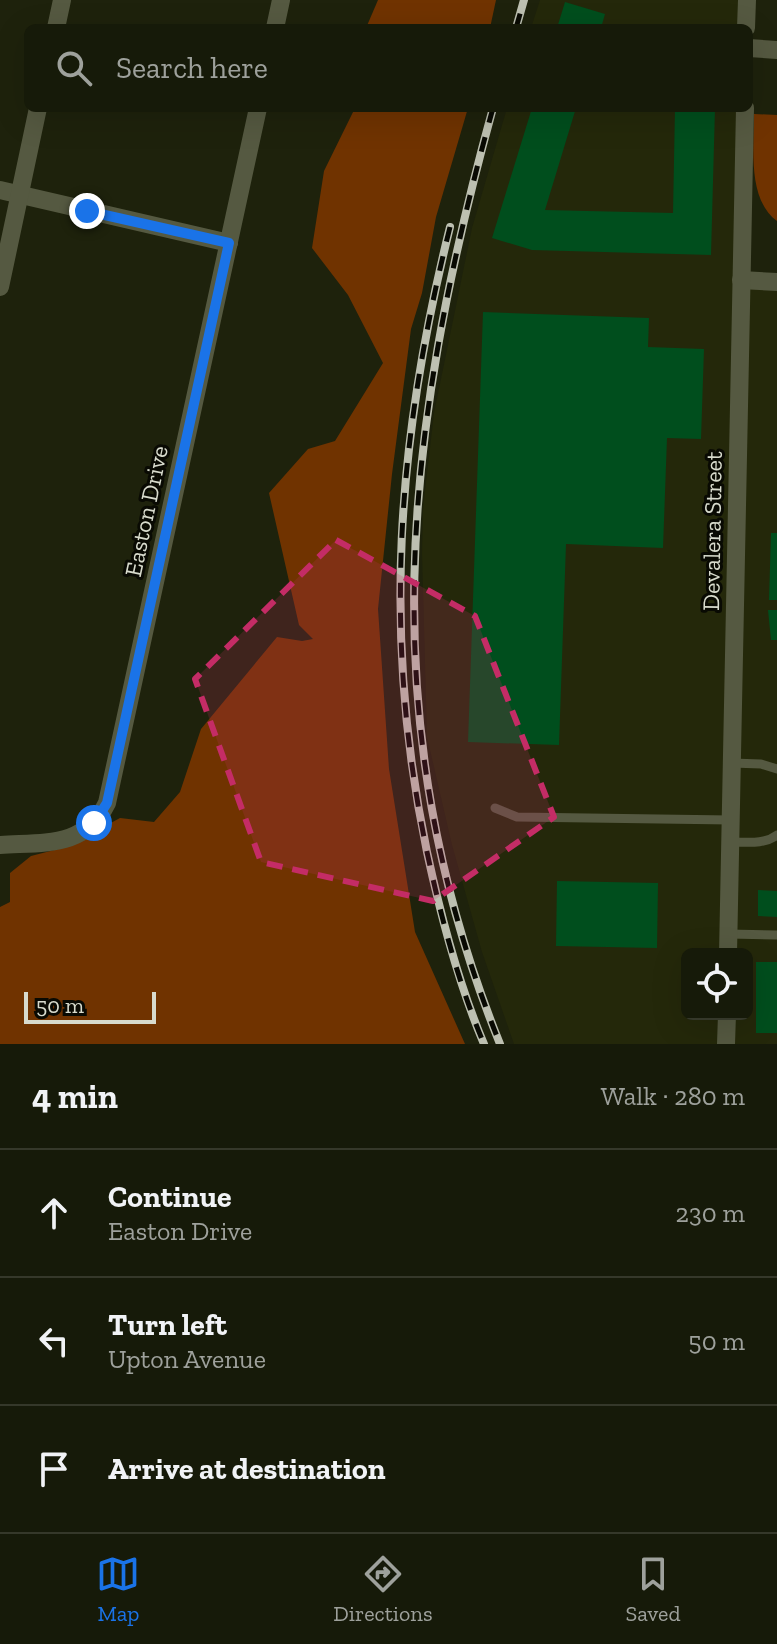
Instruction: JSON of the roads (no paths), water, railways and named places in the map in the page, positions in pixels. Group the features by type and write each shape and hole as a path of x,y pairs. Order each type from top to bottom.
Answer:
{"street":[{"path":"57,24 62,0"},
{"path":"276,24 281,0"},
{"path":"746,24 747,0"},
{"path":"753,48 777,50"},
{"path":"0,287 37,112"},
{"name":"Easton Drive","path":"0,845 66,840 80,835 100,816 107,803 257,112"},
{"name":"Devalera Street","path":"728,948 745,112"},
{"path":"0,190 229,243"},
{"path":"741,280 777,282"},
{"path":"726,1044 727,1020"}],"lane":[{"path":"732,763 761,764 777,769"},
{"path":"495,808 517,817 731,820"},
{"path":"730,842 770,840 777,835"},
{"path":"729,934 777,935"}],"railway":[{"path":"517,24 524,0"},
{"path":"492,112 462,228 438,346 422,463 414,578 417,693 432,808 459,925 500,1044"},
{"path":"450,227 432,306 408,461 402,538 404,693 413,772 438,901 466,997 484,1044"}]}
